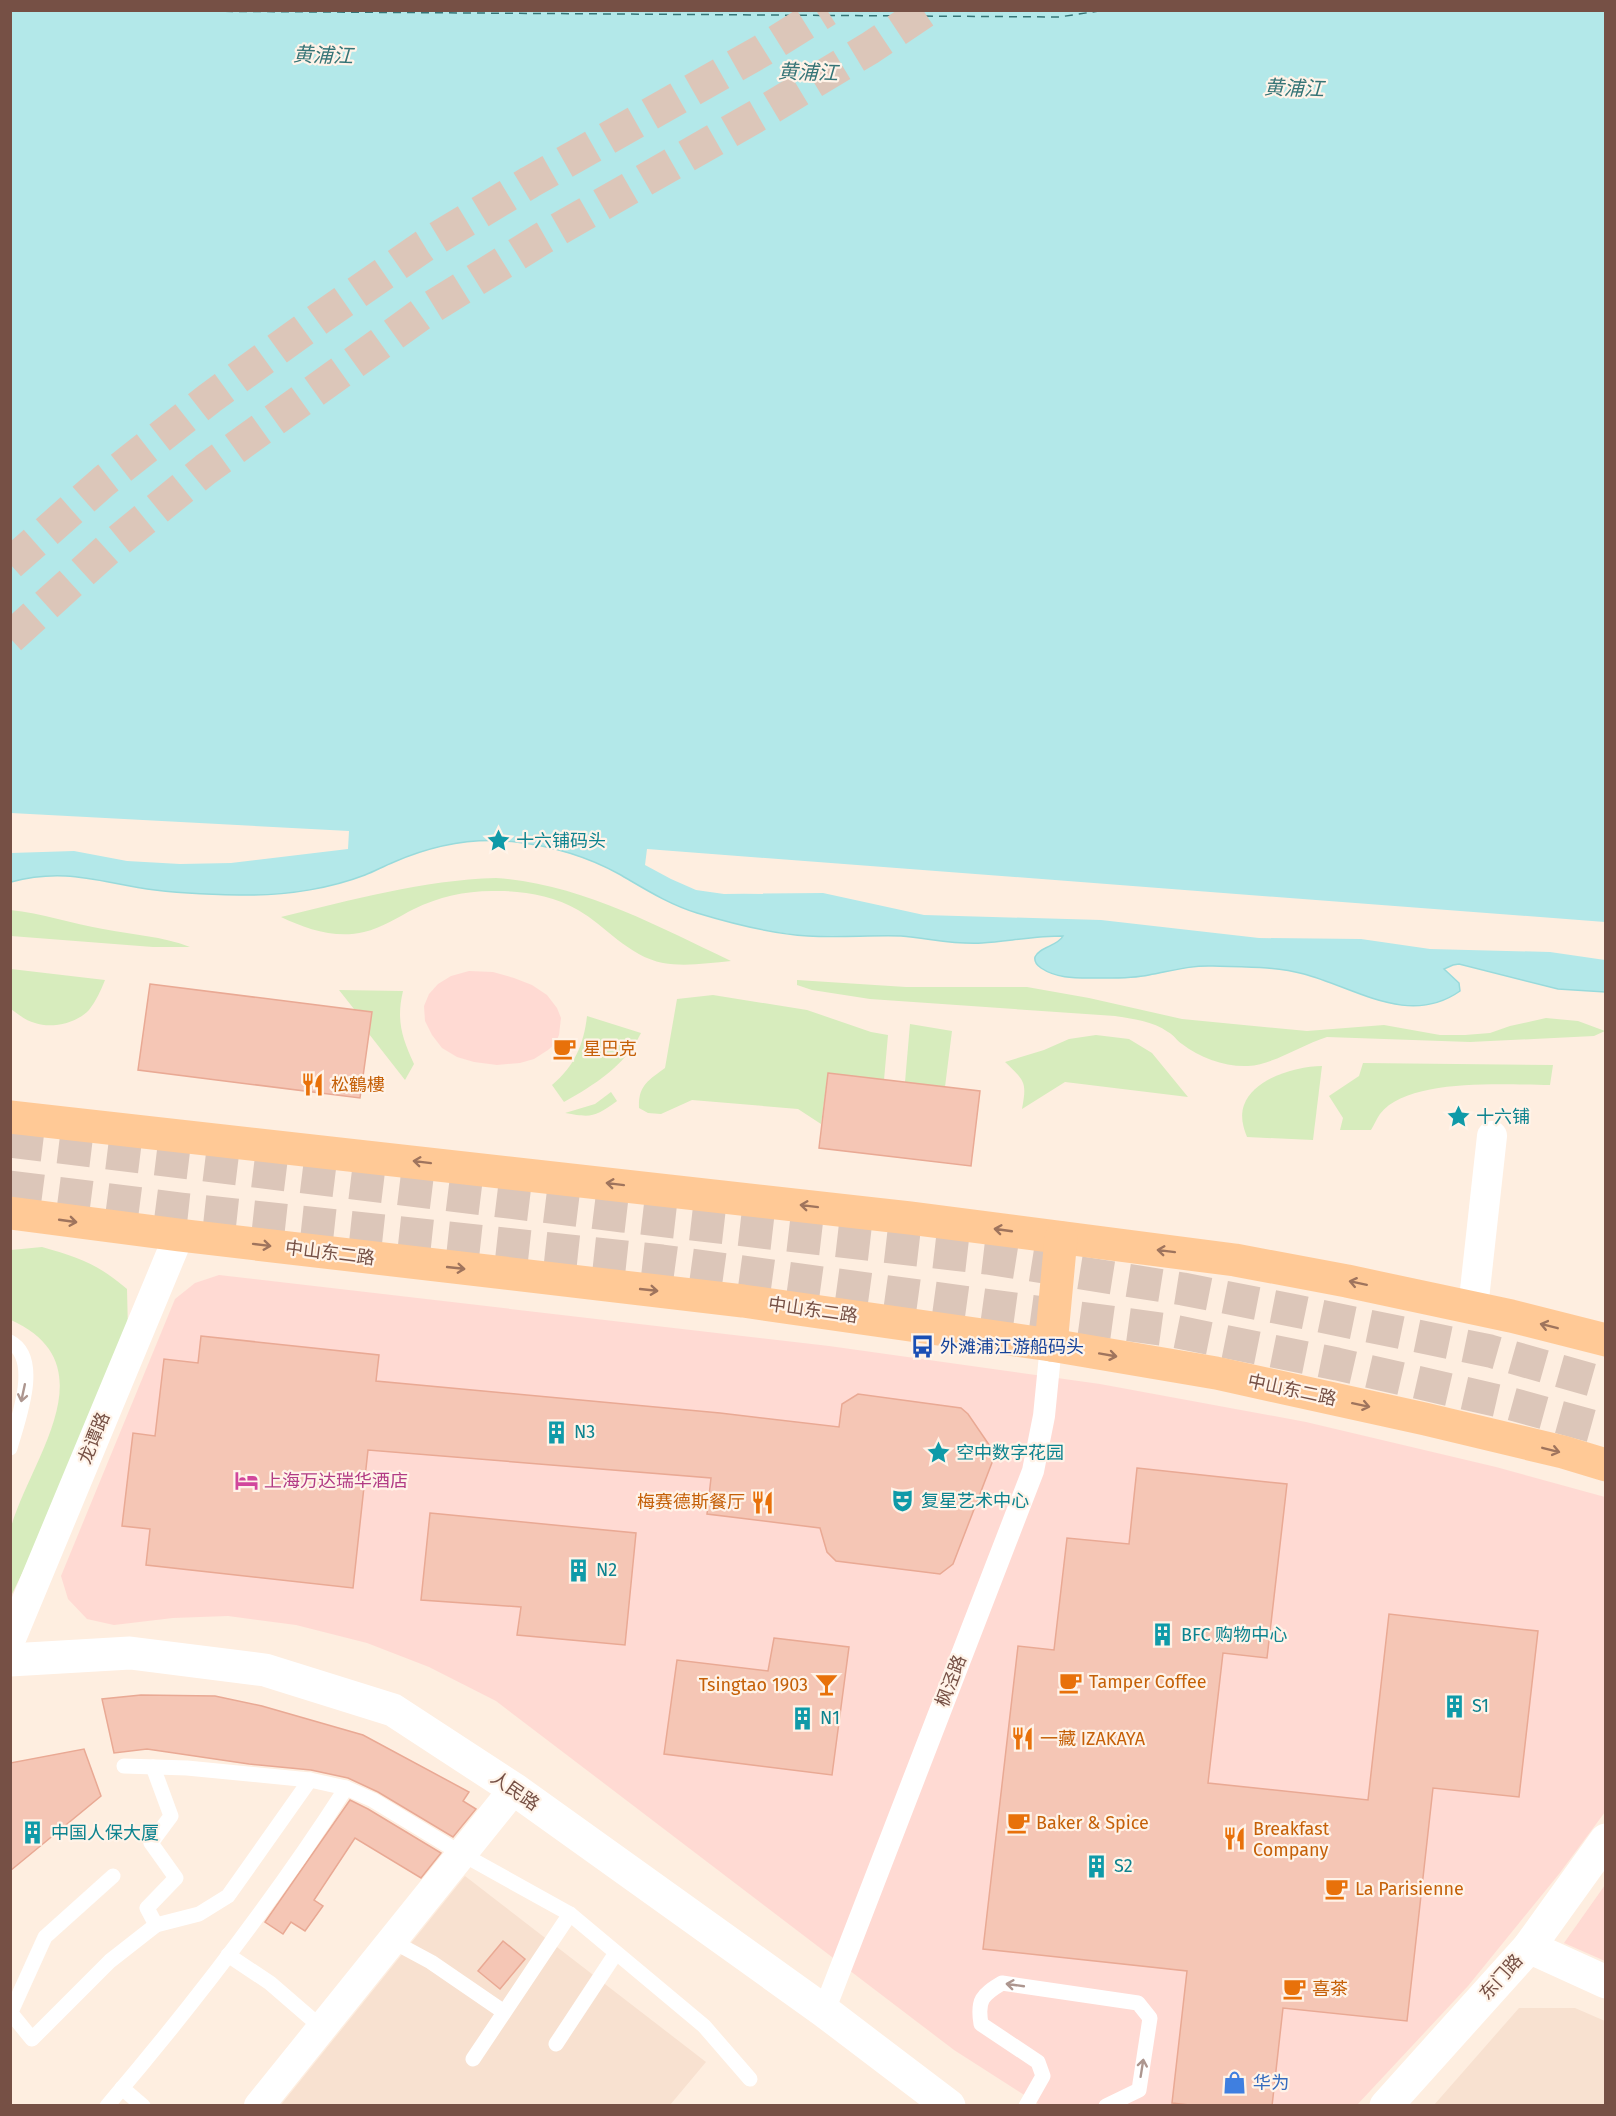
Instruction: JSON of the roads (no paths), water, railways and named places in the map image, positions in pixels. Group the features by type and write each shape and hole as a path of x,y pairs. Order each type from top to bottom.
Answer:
{"main road":[{"path":"10,1117 899,1217 1235,1260 1473,1308 1605,1340"},
{"name":"中山东二路","path":"10,1213 178,1235 743,1301 1051,1345 1216,1373 1425,1419 1563,1452 1605,1465"},
{"path":"1051,1345 1061,1238"}],"street":[{"path":"1473,1308 1492,1136"},
{"name":"龙谭路","path":"10,1641 178,1235"},
{"name":"枫泾路","path":"824,2011 1033,1471 1044,1416 1051,1345"},
{"name":"人民路","path":"10,1660 130,1653 265,1670 393,1710 514,1789 824,2011 949,2106"},
{"path":"258,2106 514,1789"},
{"name":"东门路","path":"1386,2106 1529,1947 1605,1840"},
{"path":"1529,1947 1605,1982"}],"lane":[{"path":"10,1342 24,1358 27,1374 10,1448"},
{"path":"123,1766 187,1768 310,1780 346,1788 373,1800 462,1854 570,1914 704,2026 750,2079"},
{"path":"153,1767 171,1816 151,1844 176,1878 147,1908 156,1925"},
{"path":"113,1876 45,1937 11,2012 32,2039 110,1960 156,1925 199,1914 228,1896 310,1780"},
{"path":"107,2106 228,1955 303,1855 346,1788"},
{"path":"473,2059 570,1914"},
{"path":"392,1941 431,1962 504,2012"},
{"path":"556,2044 616,1953"},
{"path":"228,1955 270,1983 322,2028"},
{"path":"1026,2106 1043,2076 1038,2062 981,2024 979,2008 985,1994 1002,1983 1138,2003 1150,2018 1139,2090 1106,2106"},
{"path":"122,2088 143,2106"}],"water":[{"name":"黄浦江","path":"11,11 1605,11 1605,992 1558,989 1459,964 1444,969 1459,983 1460,991 1441,1001 1421,1006 1382,1001 1304,974 1270,968 1205,966 1135,977 1065,977 1041,968 1036,964 1035,959 1040,951 1063,936 972,943 901,936 820,937 781,933 710,917 686,909 595,862 569,853 529,844 500,841 469,842 439,847 409,856 352,880 281,894 204,894 155,890 67,876 31,878 11,882"}],"tunnel":[{"path":"10,564 104,481 210,398 424,246 530,182 763,50 827,10"},
{"path":"10,638 108,549 206,469 427,310 543,238 767,110 870,48 927,10"},
{"path":"10,1141 987,1258 1183,1289 1296,1311 1490,1351 1606,1384"},
{"path":"10,1187 181,1209 662,1261 1168,1330 1337,1364 1512,1404 1606,1430"}],"place":[{"name":"十六铺码头","path":"498,841"},
{"name":"星巴克","path":"565,1049"},
{"name":"松鶴樓","path":"313,1085"},
{"name":"十六铺","path":"1458,1117"},
{"name":"外滩浦江游船码头","path":"922,1347"},
{"name":"N3","path":"556,1432"},
{"name":"空中数字花园","path":"938,1453"},
{"name":"上海万达瑞华酒店","path":"246,1481"},
{"name":"复星艺术中心","path":"903,1501"},
{"name":"梅赛德斯餐厅","path":"763,1502"},
{"name":"N2","path":"578,1570"},
{"name":"BFC 购物中心","path":"1163,1635"},
{"name":"Tamper Coffee","path":"1071,1682"},
{"name":"Tsingtao 1903","path":"826,1685"},
{"name":"S1","path":"1454,1706"},
{"name":"N1","path":"802,1718"},
{"name":"一藏 IZAKAYA","path":"1022,1739"},
{"name":"Baker & Spice","path":"1018,1823"},
{"name":"中国人保大厦","path":"33,1833"},
{"name":"Breakfast Company","path":"1235,1839"},
{"name":"S2","path":"1096,1866"},
{"name":"La Parisienne","path":"1337,1889"},
{"name":"喜茶","path":"1294,1989"},
{"name":"华为","path":"1235,2083"}]}
